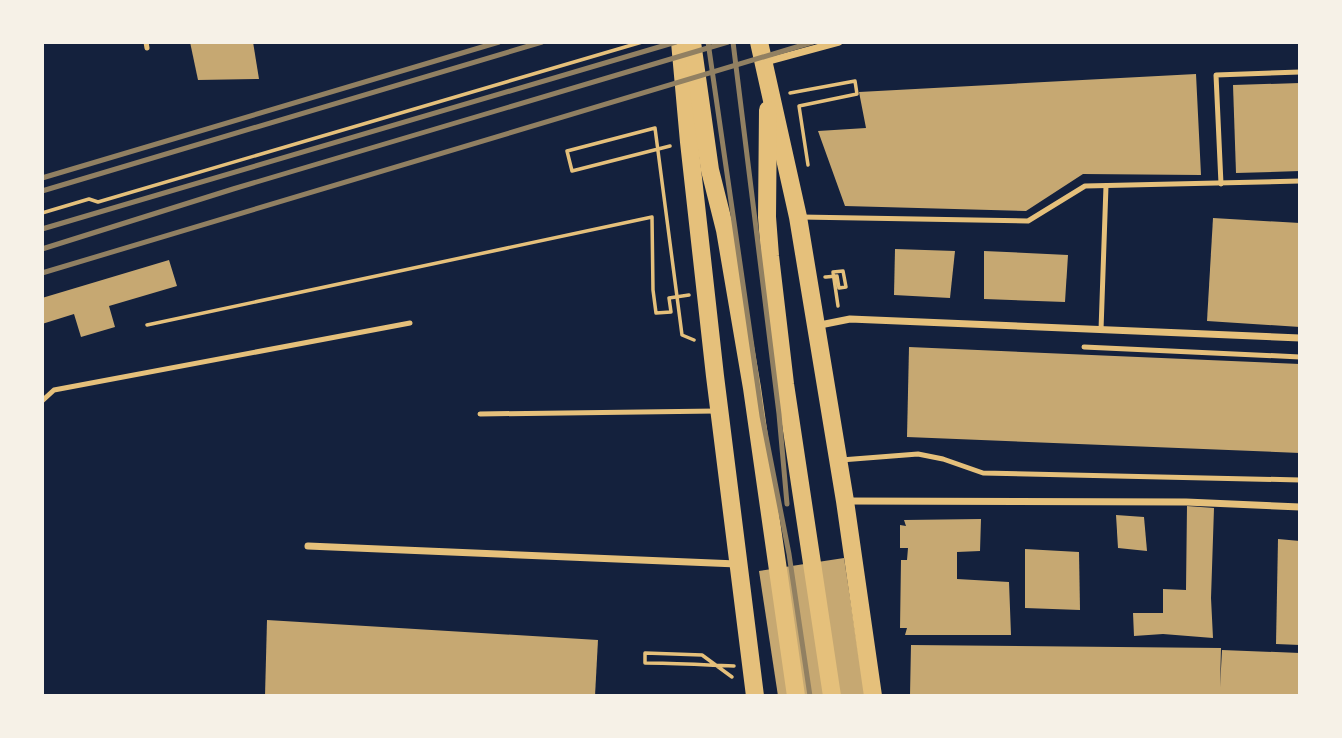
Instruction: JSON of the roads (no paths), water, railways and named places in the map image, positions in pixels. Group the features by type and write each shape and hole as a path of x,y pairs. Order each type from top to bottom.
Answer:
{"main road":[{"path":"680,42 737,564 755,696"},
{"path":"692,42 710,170 725,230 752,388 796,696"},
{"path":"759,42 798,217 845,501 873,696"},
{"path":"771,89 766,176 770,256 785,384 832,696"}],"street":[{"path":"764,63 839,42"},
{"path":"814,326 841,320 1300,338"},
{"path":"845,501 1186,502 1300,507"},
{"path":"308,546 737,564"}],"lane":[{"path":"1221,184 1216,75 1300,72"},
{"path":"798,217 1028,221 1085,186 1300,181"},
{"path":"1101,330 1106,186"},
{"path":"42,401 54,390 410,323"},
{"path":"1084,347 1300,357"},
{"path":"480,414 720,411"},
{"path":"838,461 918,454 943,459 983,473 1300,480"}],"railway":[{"path":"42,178 499,42"},
{"path":"42,191 542,42"},
{"path":"42,229 676,42"},
{"path":"708,42 762,416 789,554 810,696"},
{"path":"42,249 233,189 728,42"},
{"path":"733,42 779,414 787,504"},
{"path":"42,273 813,42"}]}
